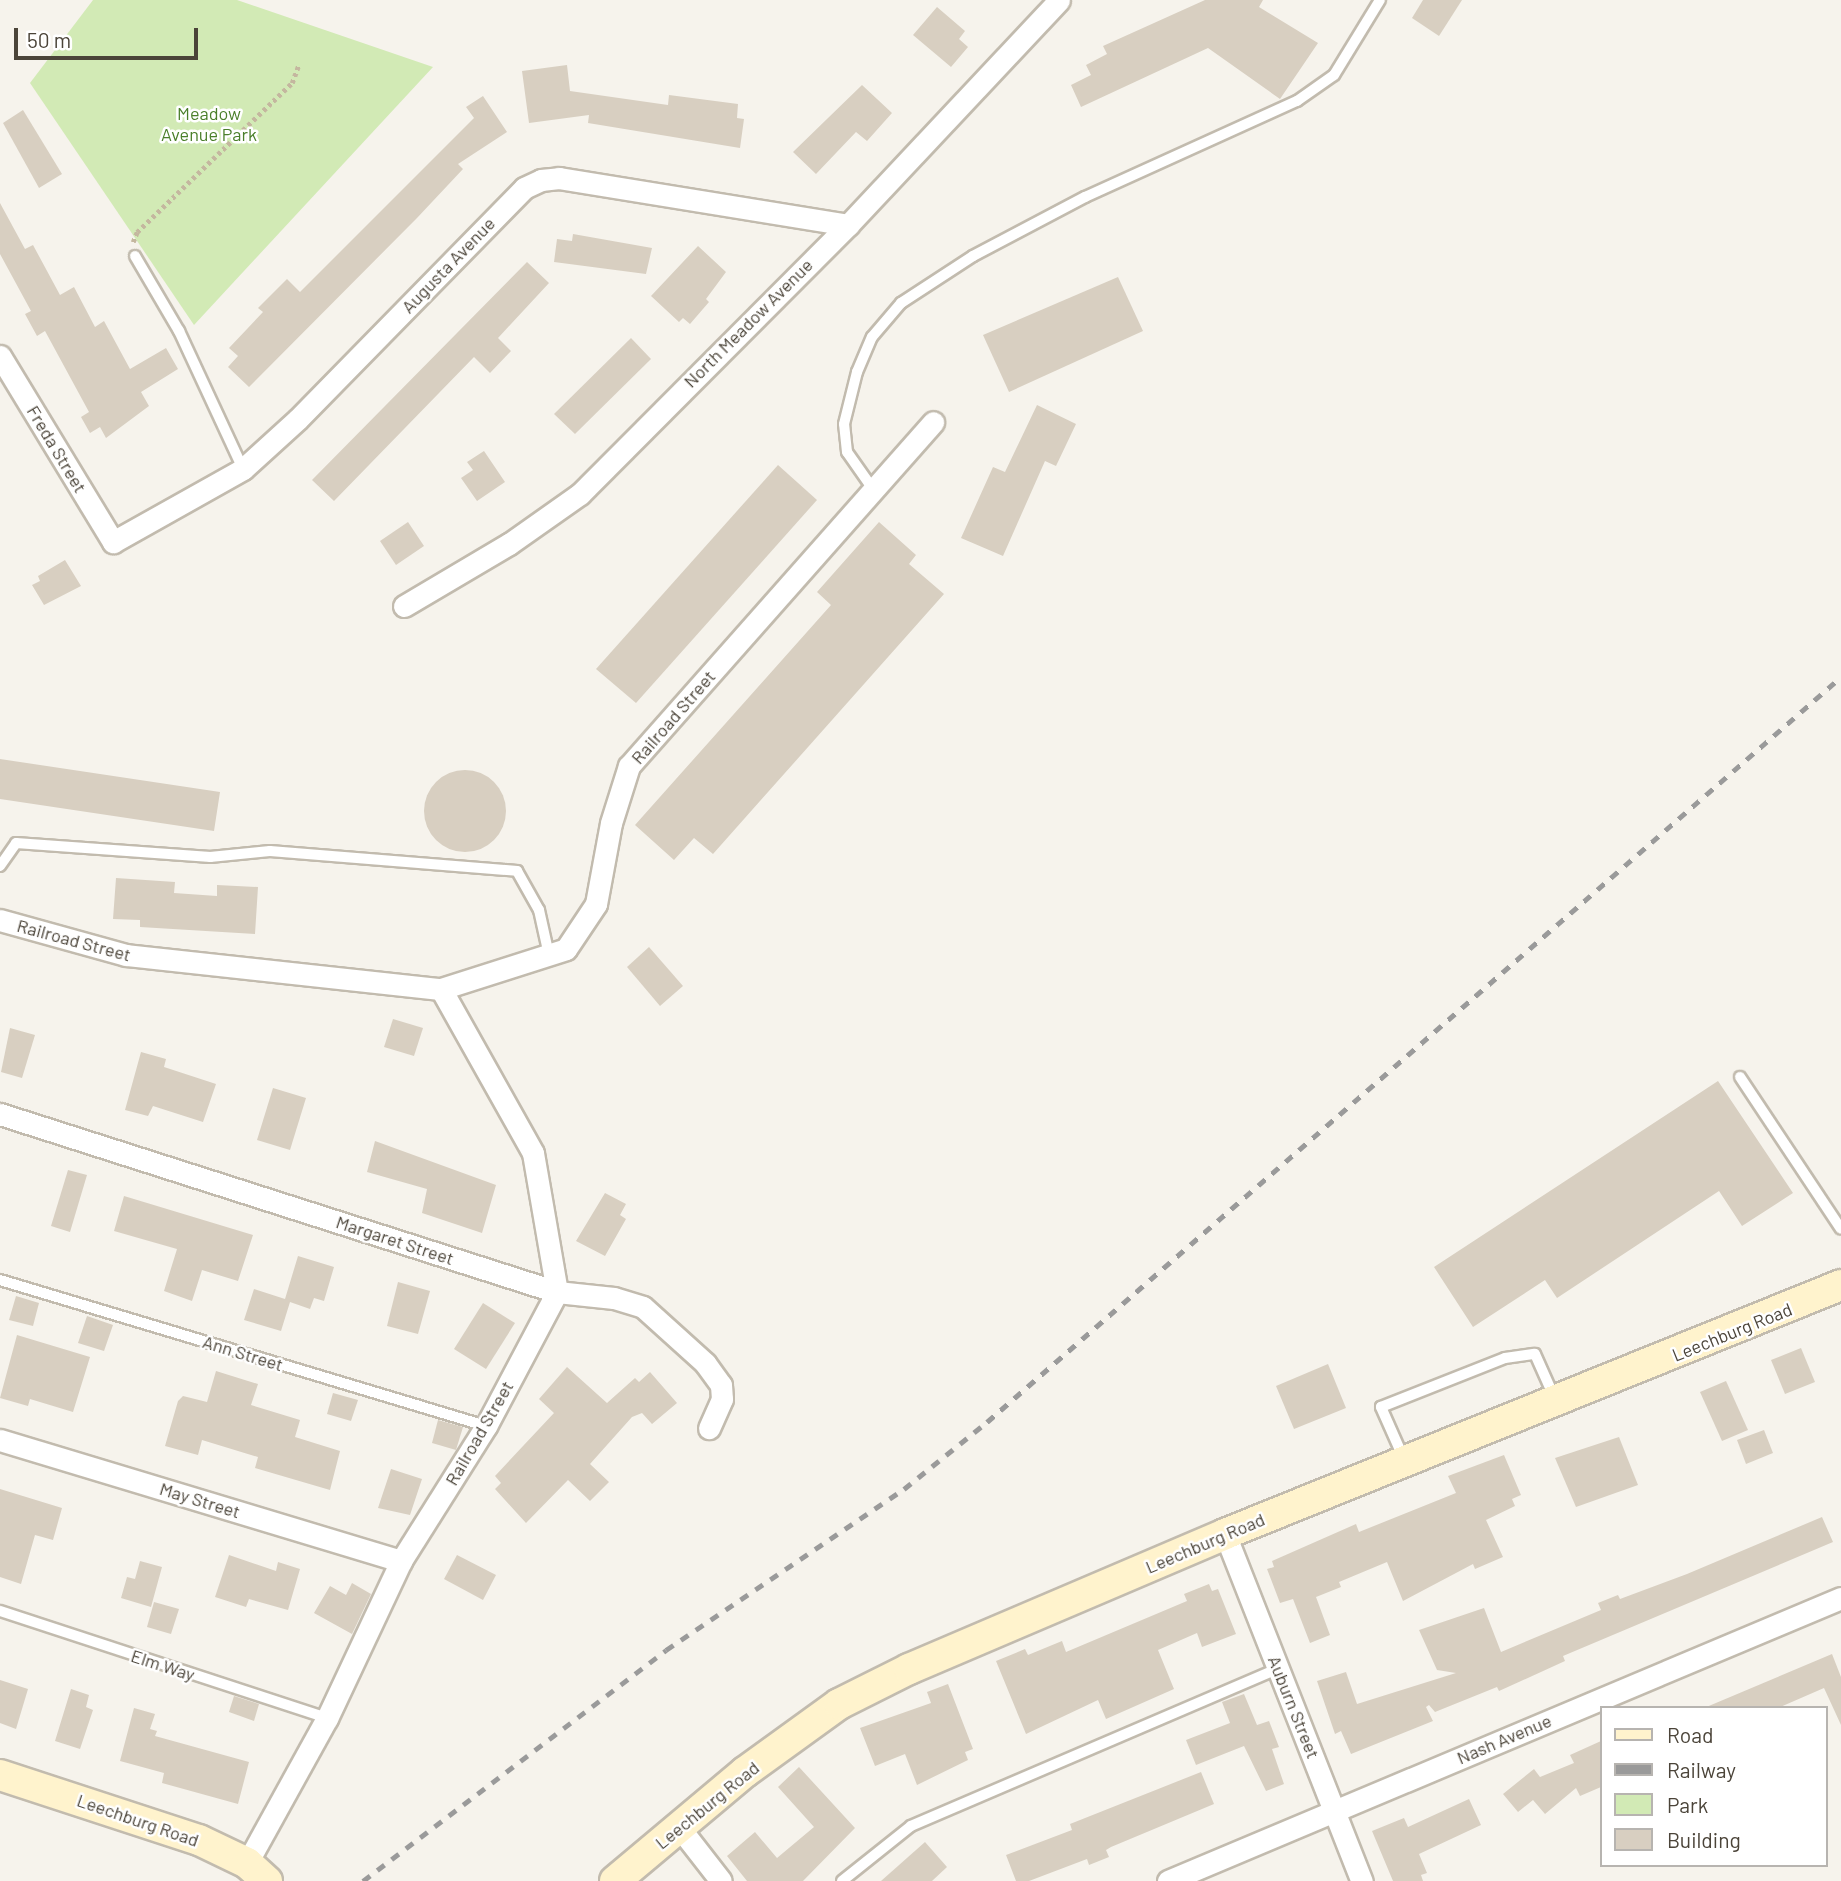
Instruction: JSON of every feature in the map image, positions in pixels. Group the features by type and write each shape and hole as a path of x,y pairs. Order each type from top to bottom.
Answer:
{"street":[{"name":"North Meadow Avenue","path":"404,606 509,544 580,494 848,225 1059,0"},
{"name":"Augusta Avenue","path":"113,542 243,469 299,419 524,188 541,180 559,178 848,225"},
{"name":"Freda Street","path":"0,356 113,542"},
{"name":"Railroad Street","path":"0,920 126,955 441,989 566,949 596,904 611,823 629,766 933,422"},
{"path":"441,989 533,1153 557,1292"},
{"name":"Margaret Street","path":"0,1114 557,1292 614,1298 643,1307 673,1333 720,1385 722,1399 709,1429"},
{"name":"Leechburg Road","path":"615,1881 679,1827 839,1704 909,1669 1225,1534 1841,1285"},
{"name":"Railroad Street","path":"257,1872 401,1561 486,1426 557,1292"},
{"name":"May Street","path":"0,1440 401,1561"},
{"name":"Auburn Street","path":"1225,1534 1362,1881"},
{"name":"Nash Avenue","path":"1168,1881 1841,1598"},
{"name":"Leechburg Road","path":"0,1775 136,1817 257,1872"},
{"path":"679,1827 721,1881"}],"lane":[{"path":"873,489 848,452 844,425 857,372 872,337 901,303 973,256 1085,197 1297,101 1334,75 1380,0"},
{"path":"135,256 179,331 243,469"},
{"path":"0,866 16,843 210,857 270,852 517,871 540,910 549,955"},
{"path":"1740,1077 1841,1229"},
{"name":"Ann Street","path":"0,1280 486,1426"},
{"path":"1405,1462 1381,1407 1505,1358 1535,1354 1556,1402"},
{"name":"Elm Way","path":"0,1611 327,1718"},
{"path":"842,1881 911,1826 1279,1668"}],"path":[{"path":"135,256 132,245 137,232 292,83 299,64"}],"green space":[{"name":"Meadow Avenue Park","path":"93,0 237,0 433,67 194,325 30,83"}],"building":[{"path":"1205,0 1263,0 1259,7 1318,43 1280,99 1208,48 1081,107 1071,85 1091,75 1086,65 1107,54 1103,46"},
{"path":"1423,0 1462,0 1439,36 1412,18"},
{"path":"937,7 965,31 959,39 968,47 951,67 913,35"},
{"path":"567,65 570,91 668,105 669,95 738,104 737,118 744,119 740,148 588,123 589,115 529,123 522,71"},
{"path":"862,85 892,113 867,141 856,132 816,174 793,152"},
{"path":"483,96 507,132 458,164 463,169 249,387 228,367 238,356 229,348 263,312 258,308 287,279 300,292 474,118 466,107"},
{"path":"23,110 62,174 39,188 3,123"},
{"path":"0,203 25,249 33,245 60,295 74,287 95,327 104,321 130,369 166,348 178,369 141,392 149,406 106,438 100,427 90,433 81,417 89,412 45,331 37,336 25,314 31,311 0,254"},
{"path":"573,234 652,248 646,274 554,262 557,239 572,241"},
{"path":"698,246 726,272 706,299 709,302 690,324 683,318 679,322 651,296"},
{"path":"527,262 549,283 498,338 511,351 490,373 474,357 334,501 312,480"},
{"path":"1118,277 1143,331 1009,392 983,335"},
{"path":"631,338 651,359 575,434 554,414"},
{"path":"1037,405 1076,424 1056,466 1045,461 1003,556 961,538 993,467 1005,472"},
{"path":"484,451 505,482 477,501 461,478 473,470 467,462"},
{"path":"778,465 817,500 636,703 596,669"},
{"path":"408,522 424,546 396,565 380,541"},
{"path":"879,522 916,555 909,564 944,594 713,854 694,838 674,860 635,825 831,605 817,592"},
{"path":"65,560 81,586 44,605 32,585 40,581 38,576"},
{"path":"0,759 220,792 214,831 0,799"},
{"path":"465,770 481,773 494,782 503,795 506,811 503,827 494,840 481,849 465,852 449,849 436,840 427,827 424,811 427,795 436,782 449,773"},
{"path":"116,878 175,882 174,893 217,896 217,885 258,887 255,934 140,927 140,920 113,919"},
{"path":"649,947 683,986 660,1006 627,967"},
{"path":"393,1019 423,1028 414,1056 384,1047"},
{"path":"10,1028 35,1035 22,1078 1,1072"},
{"path":"141,1052 166,1059 164,1067 216,1084 203,1122 153,1106 148,1116 125,1110"},
{"path":"1718,1081 1793,1193 1742,1226 1719,1191 1557,1298 1545,1280 1473,1327 1434,1267"},
{"path":"273,1088 306,1098 290,1150 257,1140"},
{"path":"375,1141 496,1185 482,1233 422,1213 427,1189 367,1172"},
{"path":"68,1170 87,1175 70,1232 51,1226"},
{"path":"605,1193 626,1204 620,1215 626,1219 605,1256 576,1241"},
{"path":"124,1196 253,1235 238,1281 202,1270 192,1301 164,1291 177,1249 114,1231"},
{"path":"298,1256 334,1267 324,1301 314,1298 310,1309 290,1302 281,1331 244,1320 254,1289 285,1299"},
{"path":"398,1282 430,1291 418,1334 387,1326"},
{"path":"16,1296 39,1303 33,1326 9,1320"},
{"path":"483,1303 515,1323 486,1369 454,1349"},
{"path":"87,1316 113,1325 104,1351 78,1343"},
{"path":"17,1335 90,1357 73,1412 30,1399 28,1406 0,1398"},
{"path":"1801,1348 1815,1382 1785,1394 1771,1360"},
{"path":"1328,1364 1346,1408 1294,1429 1276,1386"},
{"path":"567,1367 607,1403 635,1378 639,1382 650,1372 677,1403 652,1424 642,1413 632,1417 590,1464 609,1482 590,1501 568,1480 526,1523 495,1489 501,1483 495,1476 554,1413 539,1399"},
{"path":"216,1371 258,1384 251,1405 300,1420 295,1437 340,1451 330,1490 255,1468 258,1457 202,1440 198,1455 165,1446 178,1401 183,1396 207,1402"},
{"path":"1726,1381 1748,1430 1722,1441 1700,1392"},
{"path":"333,1393 358,1400 351,1421 327,1414"},
{"path":"438,1420 463,1427 456,1450 432,1443"},
{"path":"1764,1430 1773,1453 1746,1464 1737,1440"},
{"path":"1619,1437 1638,1485 1576,1507 1555,1458"},
{"path":"1504,1455 1521,1495 1512,1499 1515,1506 1486,1520 1503,1557 1475,1569 1473,1564 1403,1601 1387,1562 1339,1582 1341,1587 1316,1597 1330,1635 1310,1643 1293,1599 1280,1603 1267,1569 1274,1567 1272,1561 1356,1524 1359,1532 1456,1493 1448,1476"},
{"path":"391,1469 422,1479 410,1515 378,1508"},
{"path":"0,1489 62,1508 53,1540 35,1535 21,1584 0,1577"},
{"path":"1822,1517 1833,1542 1563,1656 1565,1661 1499,1691 1497,1687 1435,1712 1429,1705 1426,1707 1433,1721 1351,1754 1341,1731 1335,1734 1317,1681 1346,1672 1357,1704 1456,1673 1437,1670 1419,1630 1484,1608 1501,1652 1601,1610 1598,1603 1618,1595 1620,1599 1687,1574"},
{"path":"229,1555 276,1571 278,1562 300,1569 288,1610 249,1599 246,1607 215,1597"},
{"path":"457,1555 496,1575 483,1600 444,1579"},
{"path":"140,1561 162,1567 151,1607 121,1598 127,1577 135,1579"},
{"path":"352,1583 371,1594 352,1634 314,1613 330,1586 346,1595"},
{"path":"1209,1584 1212,1591 1218,1589 1236,1634 1202,1647 1197,1633 1158,1650 1174,1689 1106,1719 1098,1700 1026,1734 996,1661 1025,1649 1028,1655 1062,1641 1066,1652 1187,1601 1184,1594"},
{"path":"154,1602 179,1609 171,1634 147,1627"},
{"path":"1832,1654 1841,1677 1841,1725 1824,1688 1783,1706 1709,1706"},
{"path":"0,1680 28,1689 16,1729 0,1723"},
{"path":"948,1684 973,1749 965,1752 968,1760 917,1785 905,1754 875,1766 860,1728 931,1703 927,1692"},
{"path":"71,1689 89,1695 86,1707 93,1710 80,1749 55,1741"},
{"path":"1244,1694 1257,1725 1269,1721 1279,1747 1272,1749 1284,1784 1266,1791 1244,1746 1196,1765 1186,1740 1230,1723 1222,1702"},
{"path":"234,1696 259,1704 254,1721 229,1712"},
{"path":"134,1708 155,1714 150,1729 157,1731 155,1736 249,1762 238,1804 162,1783 164,1773 120,1761"},
{"path":"1600,1741 1600,1787 1580,1796 1576,1788 1545,1814 1533,1800 1518,1812 1503,1794 1534,1769 1540,1777 1574,1763 1570,1755"},
{"path":"799,1767 855,1828 803,1881 747,1881 727,1856 755,1832 777,1858 814,1827 778,1787"},
{"path":"1201,1772 1214,1804 1111,1847 1106,1850 1109,1857 1089,1865 1087,1859 1029,1881 1016,1881 1006,1855 1072,1830 1070,1824"},
{"path":"1469,1799 1481,1825 1419,1854 1427,1873 1421,1875 1423,1881 1393,1881 1372,1831 1404,1818 1408,1827"},
{"path":"925,1842 947,1867 932,1881 881,1881"}],"railway":[{"path":"363,1881 666,1650 904,1489 987,1422 1841,677"}]}
